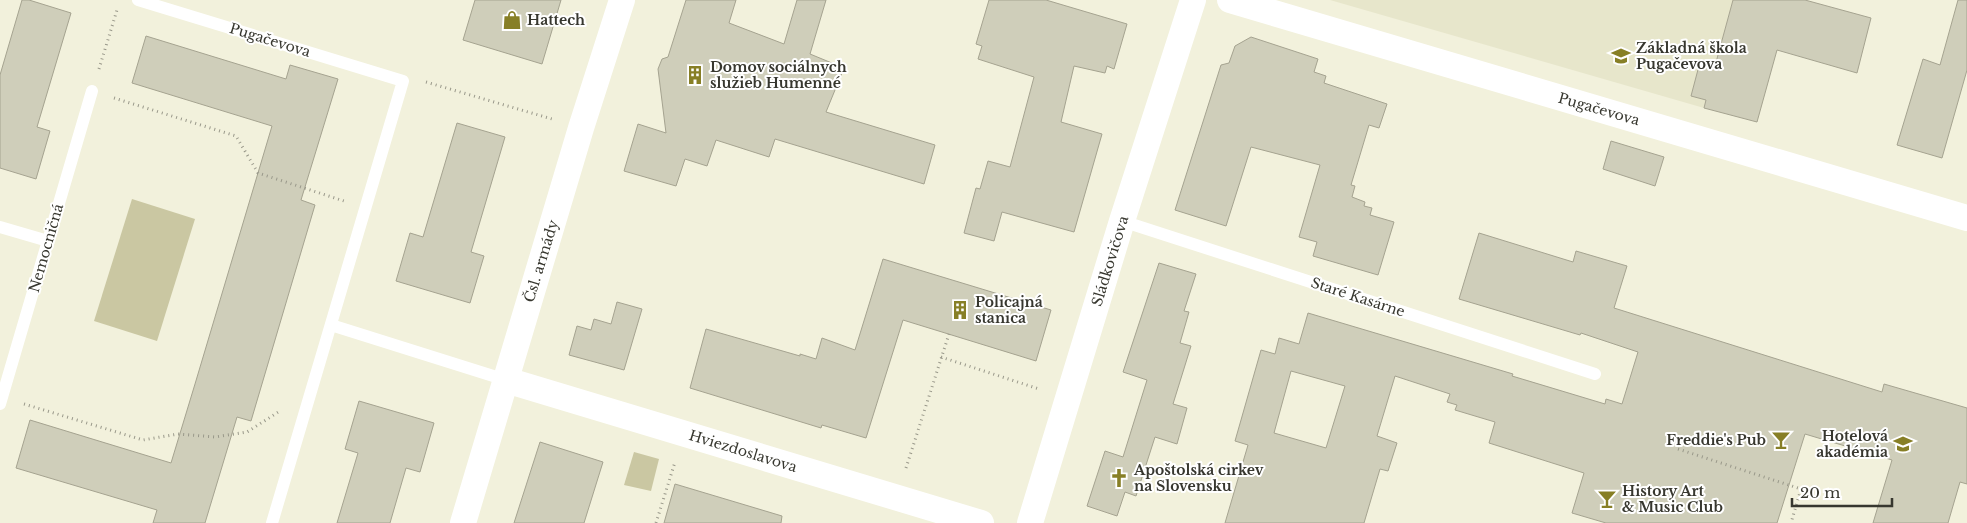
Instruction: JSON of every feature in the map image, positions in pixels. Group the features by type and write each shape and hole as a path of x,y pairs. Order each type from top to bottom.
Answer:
{"street":[{"name":"Čsl. armády","path":"463,523 581,128 622,0"},
{"name":"Sládkovičova","path":"1030,523 1122,221 1193,0"},
{"name":"Pugačevova","path":"1230,0 1967,218"},
{"name":"Hviezdoslavova","path":"506,380 981,523"}],"lane":[{"name":"Pugačevova","path":"138,0 403,81"},
{"path":"272,523 403,81"},
{"name":"Nemocničná","path":"1,401 92,91"},
{"name":"Staré Kasárne","path":"1122,221 1594,374"},
{"path":"0,226 48,241"},
{"path":"331,325 506,380"}],"path":[{"path":"117,9 92,91 236,136 258,173 366,207"},
{"path":"403,81 418,80 581,128"},
{"path":"897,497 949,334"},
{"path":"942,357 995,377 1068,398"},
{"path":"1,401 143,440 178,434 215,437 247,432 287,406 305,411"},
{"path":"656,523 686,434"},
{"path":"1678,449 1802,489 1791,523"}],"shaded area":[{"name":"Základná škola Pugačevova","path":"1330,0 1733,0 1715,66 1700,63 1691,96 1706,100 1704,108"},
{"path":"132,199 195,219 157,341 94,321"},
{"path":"634,452 659,459 651,491 624,485"}],"building":[{"path":"22,0 29,0 71,13 37,127 50,131 36,179 0,168 0,75"},
{"name":"Hattech","path":"475,0 561,0 542,64 463,40"},
{"path":"686,0 736,0 729,23 784,44 797,0 826,0 810,54 844,68 826,112 935,145 924,184 775,139 769,157 716,140 707,166 685,159 676,186 624,171 638,124 666,133 658,69 662,59 668,57"},
{"path":"989,0 1046,0 1127,24 1114,69 1107,66 1105,73 1074,66 1061,122 1102,134 1074,232 1002,212 994,241 964,233 976,188 980,189 988,161 1010,167 1034,77 978,59 982,46 976,44"},
{"path":"1733,0 1805,0 1871,18 1857,73 1777,50 1757,122 1704,108 1706,100 1691,96 1700,62 1715,66"},
{"path":"1958,0 1967,0 1967,70 1942,158 1897,145 1923,59 1940,65"},
{"path":"146,36 286,79 290,65 338,79 301,200 315,205 251,421 237,417 205,523 153,523 157,510 16,468 30,420 171,463 195,384 272,126 132,83"},
{"path":"1251,37 1318,59 1314,72 1326,76 1324,83 1387,104 1379,128 1369,125 1351,185 1355,186 1352,197 1365,202 1364,206 1372,208 1370,215 1394,222 1378,275 1313,256 1317,242 1299,237 1320,165 1251,147 1226,226 1175,210 1221,65 1229,63 1235,46"},
{"path":"457,123 505,137 471,252 484,256 470,303 396,281 410,233 423,237"},
{"path":"1611,141 1664,157 1655,186 1603,169"},
{"path":"1479,233 1573,262 1576,251 1627,266 1614,308 1882,392 1884,384 1967,408 1967,484 1960,482 1948,523 1873,523 1892,460 1805,434 1777,523 1606,523 1572,513 1584,473 1489,443 1495,422 1455,410 1457,405 1447,402 1450,394 1395,376 1377,436 1397,443 1388,471 1380,469 1364,523 1225,523 1248,445 1235,441 1261,350 1275,354 1279,338 1299,344 1308,313 1513,374 1512,376 1605,404 1606,399 1622,404 1638,352 1581,333 1580,335 1459,299","holes":["1291,371 1345,386 1326,448 1274,433"]},
{"path":"883,259 1051,310 1036,361 903,320 866,438 822,425 821,428 690,388 706,329 816,359 822,338 855,350"},
{"path":"1159,263 1196,274 1184,311 1189,312 1180,343 1191,346 1173,404 1187,408 1177,444 1155,437 1136,496 1125,492 1117,516 1087,506 1105,451 1123,457 1147,380 1123,372"},
{"path":"617,302 642,309 624,370 569,355 577,326 591,330 594,319 611,324"},
{"path":"359,401 434,423 420,472 406,468 390,523 337,523 358,453 345,449"},
{"path":"540,442 603,462 584,523 514,523"},
{"path":"675,484 782,516 781,523 664,523"}],"place":[{"name":"Hattech","path":"512,20"},
{"name":"Základná škola Pugačevova","path":"1621,56"},
{"name":"Domov sociálnych služieb Humenné","path":"695,75"},
{"name":"Policajná stanica","path":"960,310"},
{"name":"Freddie's Pub","path":"1781,440"},
{"name":"Hotelová akadémia","path":"1903,444"},
{"name":"Apoštolská cirkev na Slovensku","path":"1119,478"},
{"name":"History Art & Music Club","path":"1607,499"}]}
